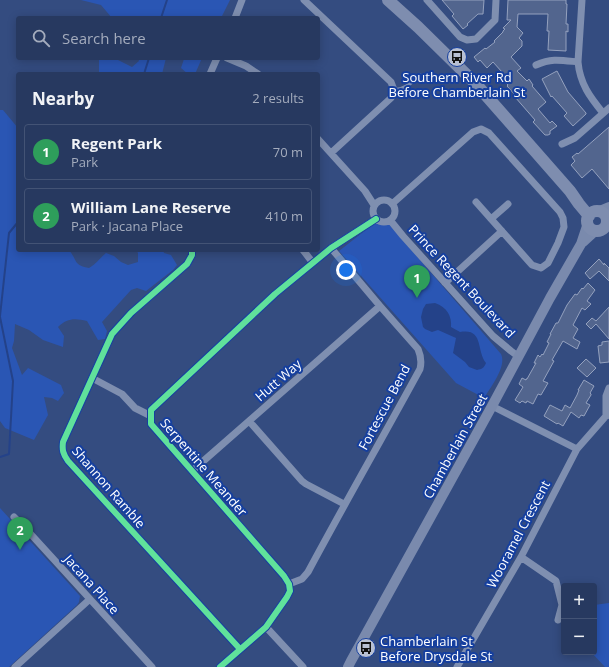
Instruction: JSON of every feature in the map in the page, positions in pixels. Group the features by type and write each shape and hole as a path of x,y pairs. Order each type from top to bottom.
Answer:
{"main road":[{"path":"388,0 476,84 570,191 579,204 599,221 609,238"},
{"name":"Chamberlain Street","path":"348,665 492,406 550,298 581,244 609,207"}],"street":[{"path":"236,16 242,0"},
{"path":"304,0 391,82 394,90 391,98 331,153"},
{"path":"427,0 460,37 467,40 476,39 495,20 496,0"},
{"path":"562,144 575,138 606,111 590,97 578,71 582,0"},
{"path":"211,72 216,60"},
{"path":"232,60 246,66 255,72"},
{"path":"536,65 546,60 578,62"},
{"path":"392,204 473,132 481,129 489,133 560,212 563,218 564,227 548,263 541,268 532,265 476,202"},
{"path":"320,141 365,191 374,205"},
{"path":"388,200 395,208 393,217 386,222 376,219 372,212 374,205 378,201 388,200"},
{"path":"491,219 508,204"},
{"name":"Serpentine Meander","path":"289,584 284,576 150,424 151,410 275,294 331,248 376,219"},
{"name":"Prince Regent Boulevard","path":"390,220 493,336 518,357"},
{"path":"445,283 502,231"},
{"name":"Fortescue Bend","path":"289,584 302,579 308,572 344,504 420,369 421,364 418,349 331,248"},
{"name":"Shannon Ramble","path":"192,252 187,264 131,313 112,334 63,442 62,449 68,461 240,649"},
{"path":"305,252 313,263"},
{"name":"Hutt Way","path":"192,471 380,306"},
{"path":"92,378 122,394 135,408 151,416"},
{"path":"607,416 606,396 609,388"},
{"path":"492,406 577,449"},
{"name":"Wooramel Crescent","path":"457,667 521,557 577,449 607,416"},
{"path":"249,421 302,481 344,504"},
{"name":"Jacana Place","path":"14,517 152,667"},
{"path":"521,557 556,581 562,605 558,620"},
{"path":"220,667 266,627 287,598 290,591 289,584"},
{"path":"15,667 90,600"},
{"path":"266,627 303,667"}],"lane":[{"path":"394,90 408,86 420,75"}],"shaded area":[{"path":"81,0 230,0 222,16 110,16 101,5"},
{"path":"99,60 118,60 132,67 139,60 166,60 162,72 99,72"},
{"path":"184,60 201,60 196,72 186,72 181,68"},
{"path":"0,110 3,110 16,126 16,252 70,252 78,264 89,268 106,253 128,265 138,262 137,252 164,252 171,255 177,265 173,270 146,291 137,288 131,290 102,322 107,331 105,339 98,340 87,321 83,320 68,320 58,327 64,336 63,347 43,340 29,330 15,324 12,348 22,375 28,368 61,385 64,393 58,401 52,398 44,397 48,415 34,440 5,428 0,421"},
{"path":"382,221 389,224 501,354 502,364 500,370 484,398 456,383 339,251 376,222"},
{"path":"435,303 446,309 448,312 451,319 451,327 460,332 473,333 476,337 486,363 483,368 477,370 469,367 453,353 456,338 438,330 432,332 423,327 421,317 423,309 426,304"},
{"path":"0,508 80,596 77,605 9,667 0,667"},
{"path":"609,603 609,667 605,667 594,655 597,655 597,605"}],"building":[{"path":"442,0 484,0 483,14 478,14 463,29 452,16 454,14"},
{"path":"508,0 566,0 566,24 568,24 568,32 566,31 566,51 548,50 548,14 518,14 517,27 523,33 519,38 522,41 522,46 511,57 521,68 517,71 527,81 529,79 533,85 532,86 546,102 538,109 550,123 552,121 557,126 550,131 550,134 548,135 545,135 533,122 535,120 515,97 516,96 507,86 508,85 499,75 502,72 493,62 487,68 480,60 478,62 474,57 495,42 494,41 505,29 503,28 511,20 507,20"},
{"path":"557,71 568,92 586,113 573,126 564,116 567,113 552,96 551,97 542,79"},
{"path":"609,127 609,189 592,169 582,178 571,165 575,161 572,157 577,153 578,154"},
{"path":"599,259 609,268 609,281 599,271 590,279 585,273"},
{"path":"588,283 595,290 587,301 591,304 585,310 582,308 573,325 578,329 573,338 580,342 577,349 563,341 552,360 554,361 543,381 548,383 541,395 538,394 533,404 527,401 526,403 522,401 520,403 515,400 523,387 519,384 522,378 527,379 536,363 534,363 538,355 540,357 542,354 543,355 549,343 547,342 550,334 556,323 558,323 567,305 575,294 577,295"},
{"path":"609,307 609,339 596,324 591,329 586,324 592,318 596,321"},
{"path":"609,341 609,362 600,363 598,346 602,345 602,342"},
{"path":"586,359 596,368 587,377 577,368"},
{"path":"584,380 594,386 586,403 590,405 584,416 581,415 579,418 571,412 563,426 544,416 550,405 562,411 565,405 570,408"}],"waterway":[{"path":"162,16 167,0"},
{"path":"145,72 148,60"},
{"path":"0,316 9,233 16,224"},
{"path":"0,317 13,381 9,454 0,457"}],"cycle path":[{"path":"220,667 266,627 287,597 290,591 289,584 284,576 151,424 151,410 275,294 331,248 376,219"},
{"path":"192,252 187,264 131,313 112,334 63,442 63,450 68,461 240,649"}],"place":[{"name":"Southern River Rd Before Chamberlain St","path":"457,57"},
{"name":"Regent Park","path":"417,298"},
{"name":"William Lane Reserve","path":"20,550"},
{"name":"Chamberlain St Before Drysdale St","path":"366,648"}]}
